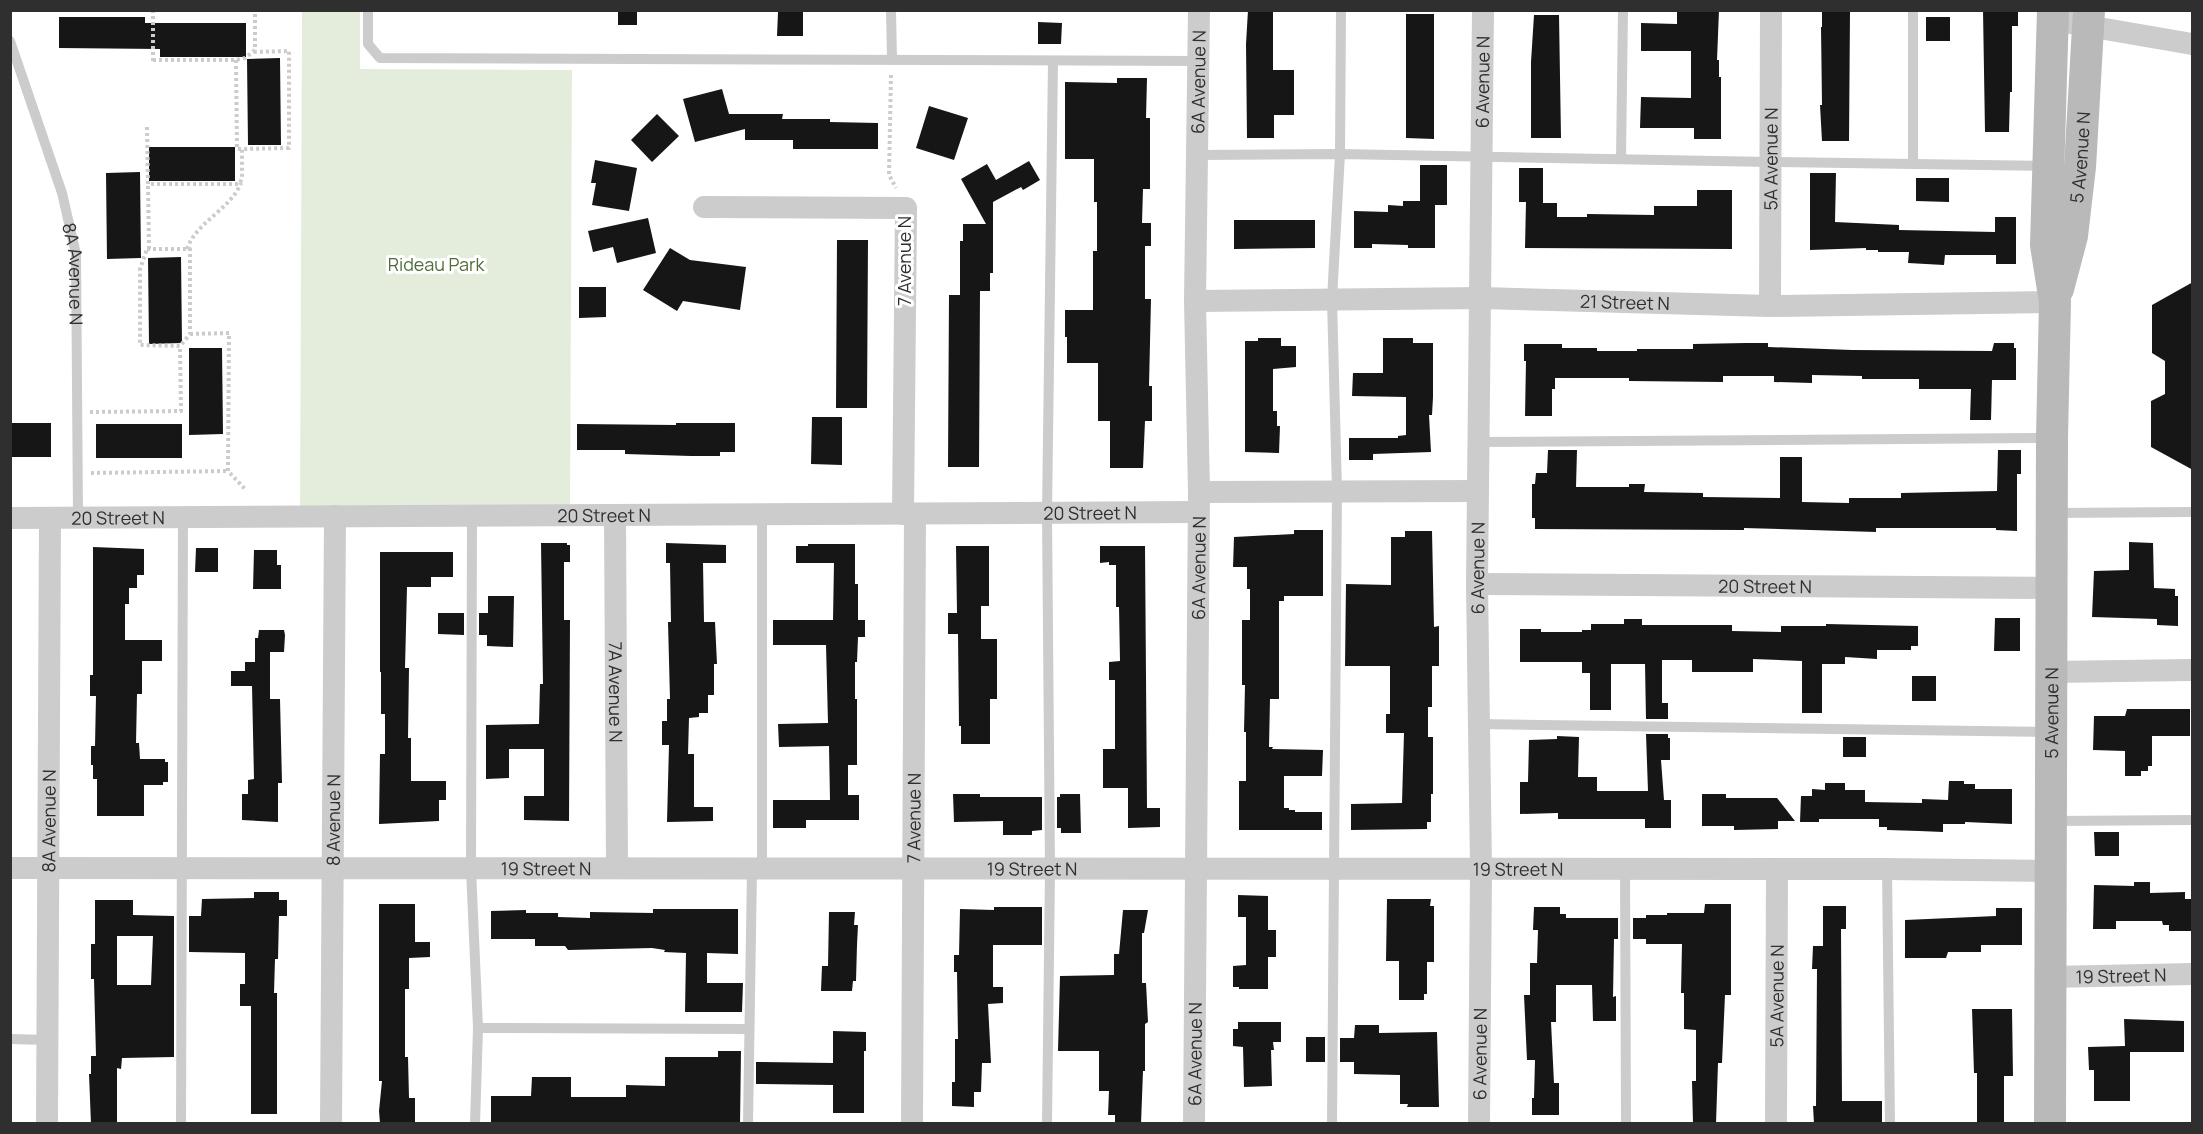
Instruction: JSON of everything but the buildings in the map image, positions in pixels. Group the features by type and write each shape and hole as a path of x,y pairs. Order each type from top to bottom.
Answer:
{"main road":[{"name":"5 Avenue N","path":"2050,1124 2052,438 2055,302 2046,245 2053,15"},
{"name":"5 Avenue N","path":"2055,302 2072,236 2080,167 2089,18"}],"street":[{"name":"6A Avenue N","path":"1194,1124 1199,502 1195,301 1199,10"},
{"name":"6 Avenue N","path":"1479,1124 1481,869 1477,584 1483,10"},
{"name":"5A Avenue N","path":"1770,306 1771,10"},
{"path":"2053,15 2089,18 2193,44"},
{"name":"7 Avenue N","path":"704,207 906,208 913,869 912,1124"},
{"name":"21 Street N","path":"1195,301 1481,297 1770,306 2055,302"},
{"name":"20 Street N","path":"10,518 1047,513 1337,491 1478,491"},
{"name":"7A Avenue N","path":"615,515 617,867"},
{"name":"8 Avenue N","path":"331,1124 335,516"},
{"name":"8A Avenue N","path":"47,1124 50,518"},
{"name":"20 Street N","path":"1477,584 2052,588"},
{"path":"2051,672 2193,670"},
{"name":"19 Street N","path":"10,868 1887,869 2051,872"},
{"name":"5A Avenue N","path":"1776,1124 1778,869"},
{"name":"19 Street N","path":"2051,977 2193,974"}],"lane":[{"path":"368,10 369,44 380,58 1200,61"},
{"path":"891,10 892,60"},
{"path":"1332,1124 1337,491 1332,299 1340,154 1341,10"},
{"path":"1621,159 1623,10"},
{"path":"1913,10 1913,164"},
{"name":"8A Avenue N","path":"10,41 62,193 76,254 78,518"},
{"path":"1047,1124 1050,869 1047,513 1053,60"},
{"path":"1198,155 1340,154 2048,166"},
{"path":"1479,442 2052,438"},
{"path":"2052,513 2193,512"},
{"path":"748,1124 749,1029 757,869 762,514"},
{"path":"472,515 471,868 478,1028 475,1124"},
{"path":"181,1124 183,517"},
{"path":"1479,724 2052,732"},
{"path":"2051,820 2193,820"},
{"path":"1625,869 1626,1124"},
{"path":"1887,869 1890,1124"},
{"path":"478,1028 749,1029"},
{"path":"10,1039 48,1040"}],"path":[{"path":"153,10 153,61 245,58 255,50 255,10"},
{"path":"236,60 237,149 289,148 289,51 252,52"},
{"path":"892,60 889,175 906,208"},
{"path":"147,127 147,249 140,269 140,345 180,346"},
{"path":"187,249 196,235 234,195 241,183 243,149"},
{"path":"148,184 241,183"},
{"path":"147,249 187,249"},
{"path":"77,412 181,411 180,346 190,334 189,249 187,249"},
{"path":"190,334 229,333 228,471 245,489"},
{"path":"77,473 228,471"}],"green space":[{"name":"Rideau Park","path":"302,11 360,11 360,69 572,70 570,515 300,517"}]}
